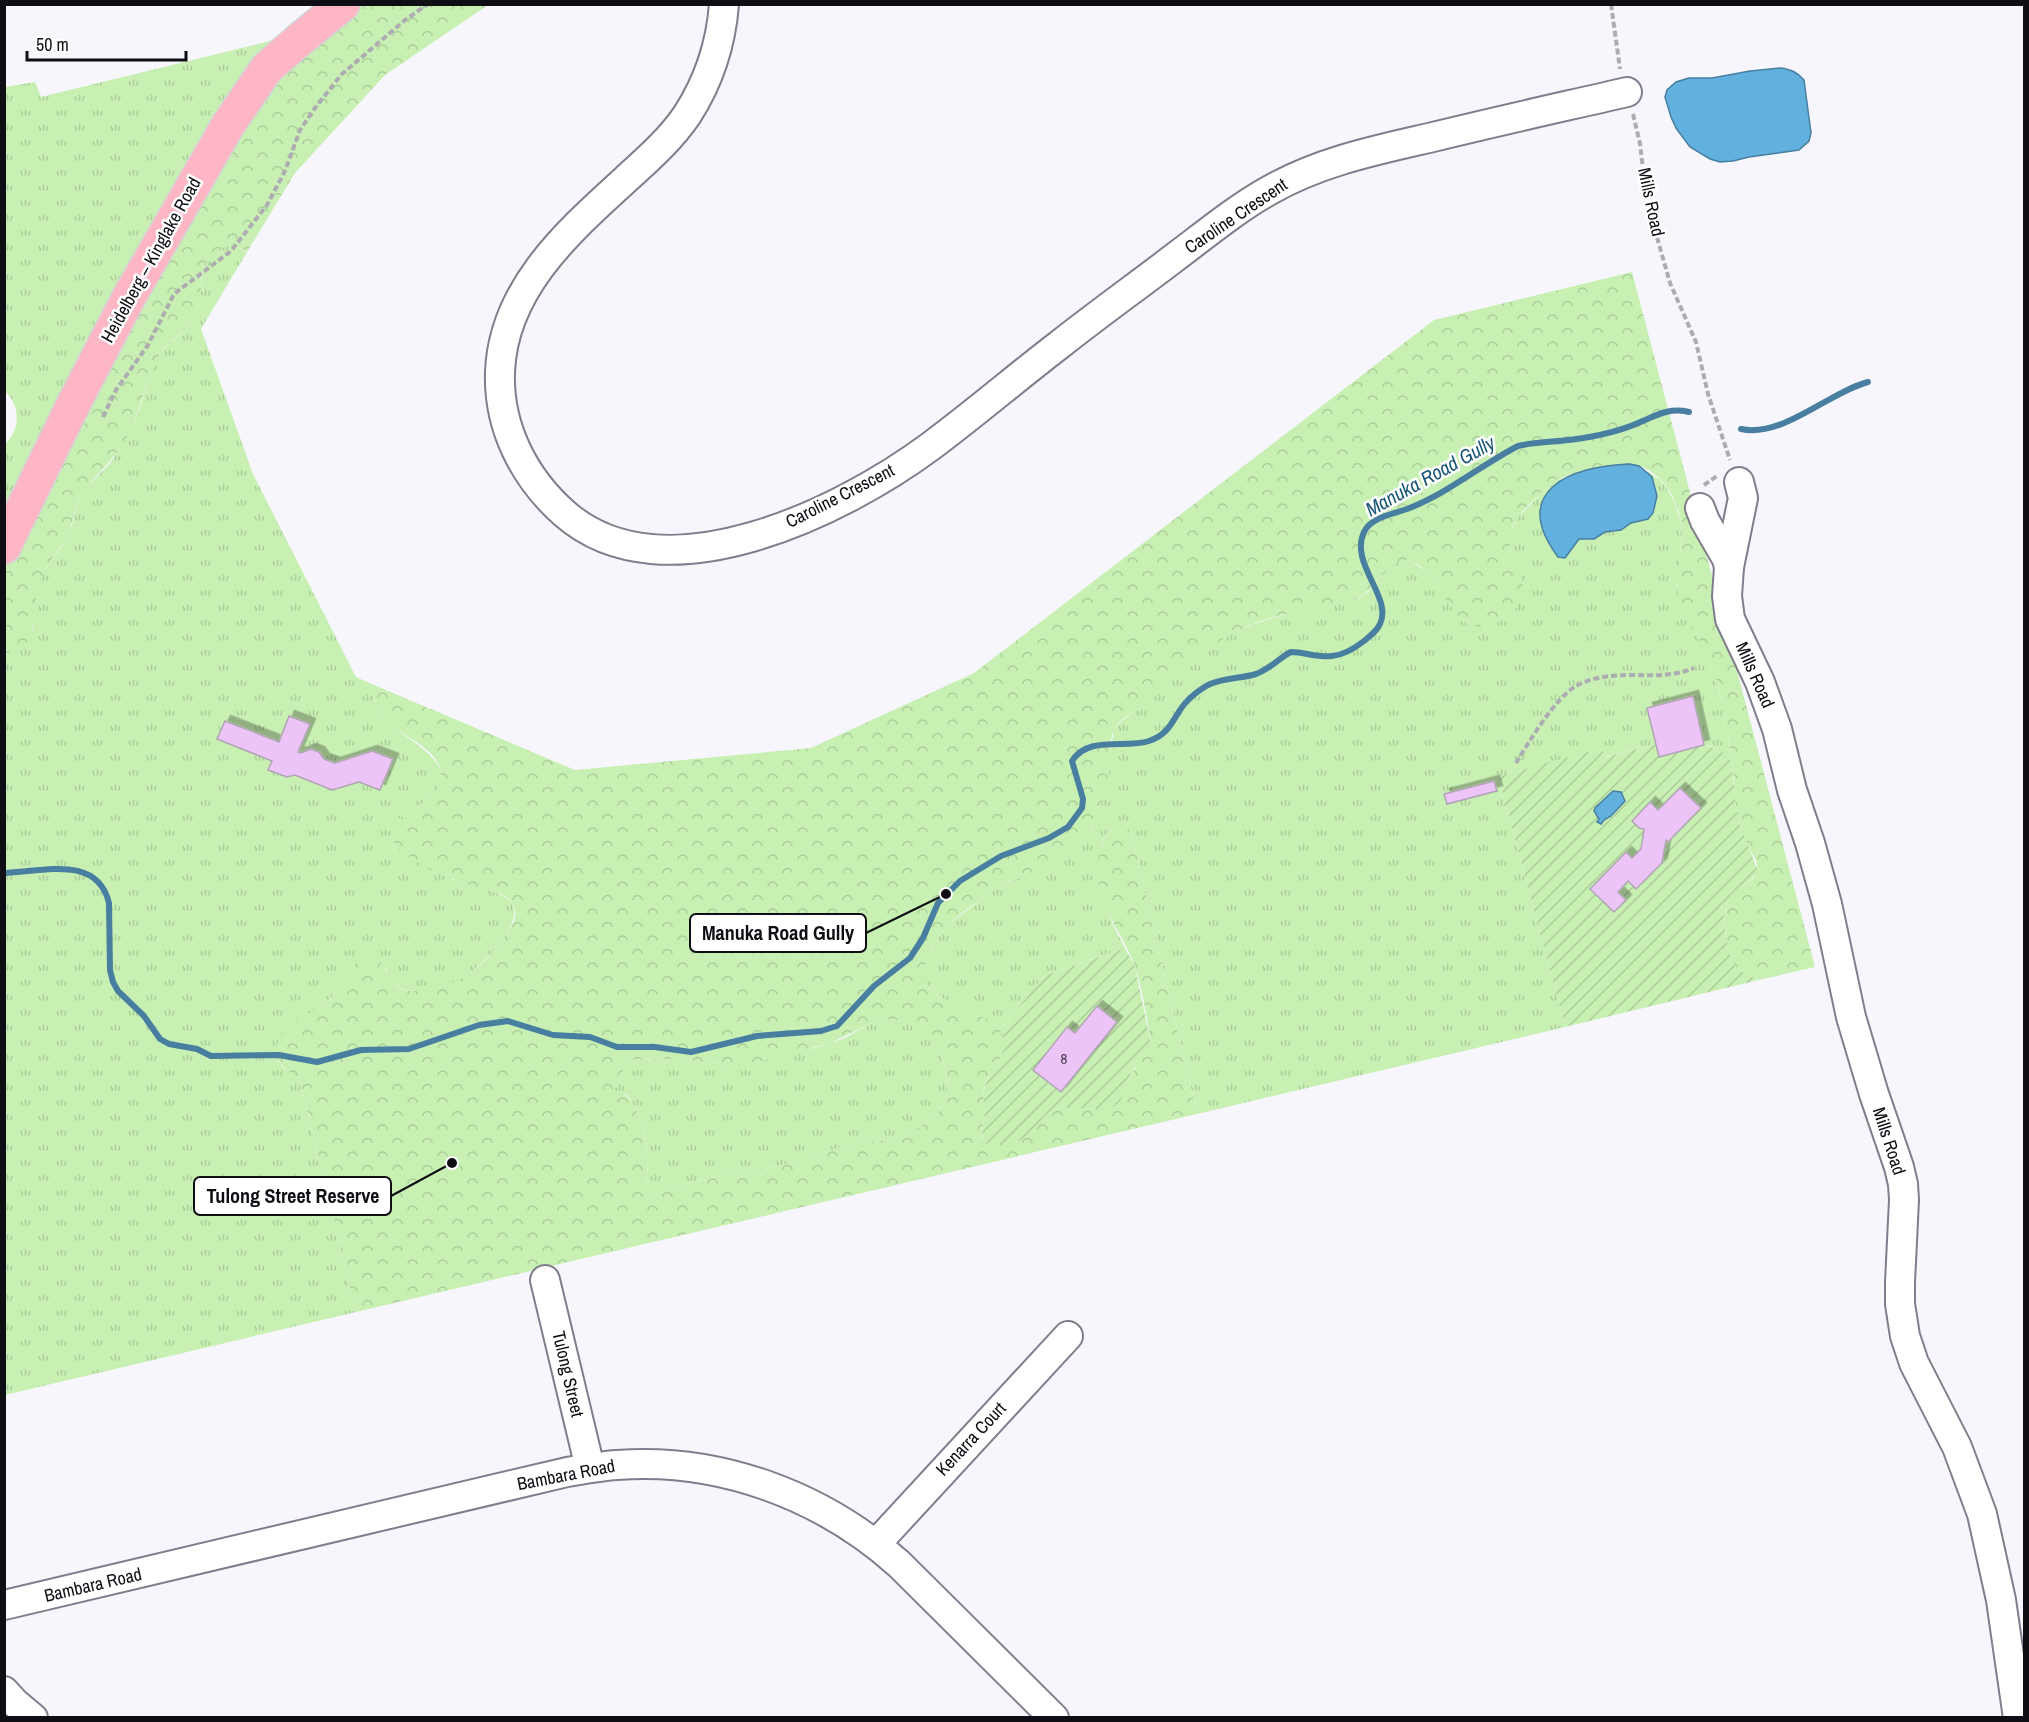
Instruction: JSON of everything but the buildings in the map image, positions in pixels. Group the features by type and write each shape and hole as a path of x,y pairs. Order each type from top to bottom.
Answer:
{"main road":[{"name":"Heidelberg – Kinglake Road","path":"4,547 72,405 129,297 228,125 267,68 343,4"}],"street":[{"name":"Caroline Crescent","path":"724,4 711,69 685,117 651,156 591,211 550,254 522,293 510,321 502,351 500,375 503,409 517,455 550,500 582,527 600,538 621,545 688,550 738,541 797,520 874,482 930,446 1087,323 1221,223 1269,190 1299,175 1360,154 1627,92"},
{"name":"Mills Road","path":"1739,482 1743,498 1729,567 1727,596 1730,619 1760,682 1777,729 1792,790 1824,893 1851,1017 1903,1184 1905,1212 1900,1255 1900,1304 1905,1336 1914,1363 1957,1447 1982,1514 2001,1600 2018,1718"},
{"name":"Mills Road","path":"1700,508 1705,521 1724,551 1729,567"},
{"name":"Tulong Street","path":"545,1280 590,1468"},
{"name":"Kenarra Court","path":"876,1544 1068,1336"},
{"name":"Bambara Road","path":"4,1605 590,1468 646,1464 703,1470 731,1475 788,1493 818,1507 876,1544 1054,1718"},
{"path":"4,1691 33,1718"}],"path":[{"path":"103,417 116,390 148,345 174,294 231,252 267,205 285,171 300,130 341,75 405,20 428,4"},
{"name":"Mills Road","path":"1611,4 1621,73 1640,144 1647,202 1670,284 1693,332 1708,394 1739,482"},
{"path":"1516,763 1560,700 1577,685 1599,677 1670,675 1694,668"}],"green space":[{"path":"359,5 488,5 385,75 295,173 247,252 238,247 229,246 211,256 201,279 200,302 196,316 159,356 125,441 82,494 67,537 44,571 37,594 31,636 26,644 5,654 5,568 72,426 257,98"},
{"path":"291,36 5,526 5,444 14,431 17,417 14,403 4,390 5,87 35,82 41,97"},
{"path":"233,245 247,252 201,329 253,474 356,677 374,685 376,703 380,712 434,759 441,770 441,781 434,794 417,807 452,879 492,891 506,898 511,902 514,911 512,923 506,935 486,959 456,982 430,990 407,990 393,982 386,968 342,984 320,1007 291,1025 279,1061 283,1068 299,1077 356,1312 5,1395 5,654 33,631 39,581 67,537 80,496 107,467 126,438 136,417 151,371 160,354 194,318 206,263 211,255 220,248"},
{"path":"1632,272 1815,967 1759,980 1740,971 1732,960 1725,930 1728,900 1731,894 1754,878 1757,864 1737,813 1729,740 1719,689 1709,659 1681,607 1677,581 1682,528 1677,506 1665,485 1648,470 1638,466 1606,466 1587,470 1557,480 1524,510 1515,522 1510,545 1521,577 1521,598 1515,609 1498,622 1482,627 1470,624 1459,616 1422,568 1410,561 1403,561 1390,568 1370,589 1356,599 1262,621 1217,642 1115,727 1103,800 1089,832 1076,849 1061,863 1047,871 1002,884 960,915 939,935 924,972 928,985 938,996 984,1018 997,1027 1004,1038 1002,1056 985,1084 982,1138 1005,1144 1030,1135 1042,1117 1051,1111 1079,1106 1092,1109 1111,1107 1118,1103 1133,1071 1151,1044 1143,995 1135,967 1108,913 1099,886 1097,871 1099,855 1108,833 1121,826 1131,831 1197,1114 356,1312 299,1077 286,1070 281,1064 277,1045 287,1028 332,997 353,966 363,959 377,959 396,985 407,991 419,991 452,983 476,968 496,949 512,925 515,914 512,903 503,895 457,881 429,869 403,852 394,842 391,834 393,826 405,814 432,796 439,784 441,774 437,762 429,752 393,726 382,715 376,702 374,685 575,770 811,748 974,673 1434,320","holes":["889,1019 923,1031 933,1041 945,1068 946,1099 939,1111 927,1122 912,1131 890,1139 849,1145 770,1168 696,1181 654,1194 648,1193 646,1190 648,1154 641,1122 627,1096 621,1093 611,1099 627,1060 679,1059 731,1065 753,1063 831,1043 869,1024"]},
{"path":"1639,466 1659,479 1666,487 1675,503 1681,522 1682,536 1677,587 1714,671 1725,713 1734,775 1725,754 1716,748 1704,745 1692,696 1647,708 1656,744 1604,757 1602,749 1498,776 1565,1027 1197,1114 1131,831 1112,829 1101,844 1100,892 1125,948 1044,976 1000,1030 943,999 926,983 923,973 924,965 945,927 1002,884 1019,878 1091,829 1105,790 1114,729 1200,653 1243,628 1299,611 1357,599 1368,592 1391,566 1400,560 1411,561 1427,572 1469,625 1514,560 1510,548 1510,534 1517,518 1554,481 1568,477 1556,484 1540,522 1554,551 1572,550 1579,539 1589,540 1605,532 1615,532 1633,522 1646,471"},
{"path":"1656,744 1659,757 1704,745 1719,749 1732,765 1740,825 1758,871 1730,896 1727,902 1726,941 1737,968 1759,980 1565,1027 1498,776 1602,748 1605,757"},
{"path":"1125,948 1135,967 1151,1044 1146,1055 1133,1070 1120,1101 1104,1109 1058,1109 1046,1114 1032,1133 1025,1138 1001,1145 985,1143 982,1135 984,1090 1004,1046 1000,1030 1044,976"},
{"path":"889,1019 911,1024 923,1031 933,1041 943,1061 947,1076 946,1099 939,1111 927,1122 912,1131 890,1139 849,1145 770,1168 696,1181 654,1194 648,1193 646,1190 648,1154 645,1136 635,1107 626,1094 610,1100 627,1060 679,1059 731,1065 818,1047 843,1039 869,1024"}],"water":[{"path":"1781,68 1794,72 1804,80 1811,133 1809,141 1799,150 1720,162 1690,147 1676,128 1665,97 1667,90 1676,82 1689,78 1712,78"},
{"path":"1630,464 1639,466 1652,477 1657,496 1653,513 1648,519 1631,523 1621,530 1605,532 1594,539 1579,539 1565,558 1558,557 1545,534 1540,515 1543,499 1553,486 1587,470"},
{"path":"1613,791 1621,792 1625,801 1601,824 1597,822 1599,819 1594,811 1595,808"}],"waterway":[{"name":"Manuka Road Gully","path":"1741,429 1757,430 1773,427 1868,382"},
{"name":"Manuka Road Gully","path":"4,873 66,869 81,872 93,878 103,888 109,903 110,970 118,991 144,1016 160,1039 169,1044 197,1049 211,1056 279,1055 317,1062 361,1050 409,1049 479,1025 508,1021 553,1035 590,1037 617,1047 655,1047 691,1052 757,1036 821,1031 837,1026 874,986 910,958 923,938 938,903 960,881 1001,856 1049,838 1068,827 1082,808 1083,799 1072,761 1079,753 1097,745 1140,743 1155,739 1168,728 1188,700 1209,685 1222,680 1256,674 1291,652 1322,656 1341,654 1357,646 1373,633 1380,624 1381,603 1366,568 1361,544 1364,532 1372,523 1436,496 1518,446 1578,439 1627,427 1667,412 1689,412"}],"place":[{"name":"Manuka Road Gully","path":"946,894"},
{"name":"Tulong Street Reserve","path":"452,1163"}]}
